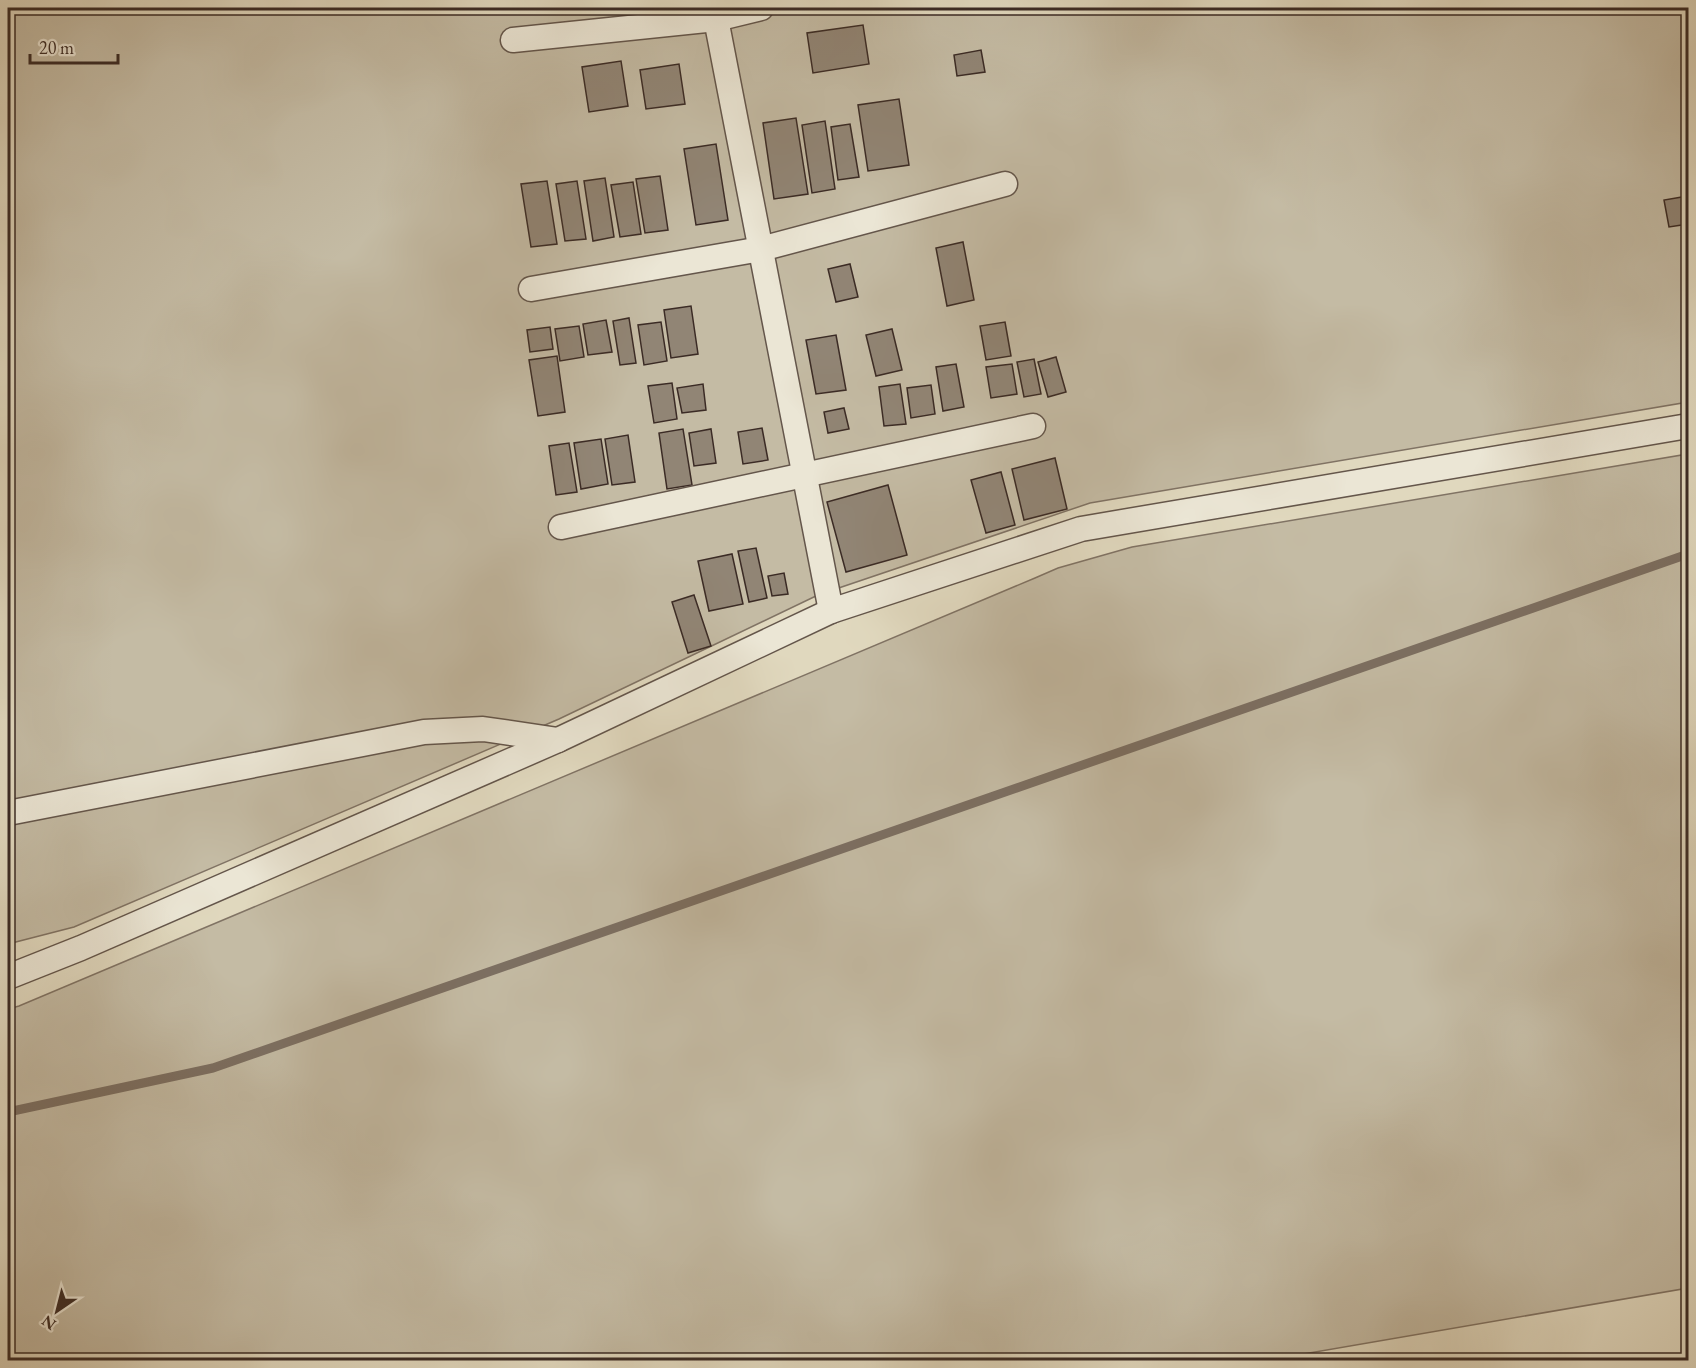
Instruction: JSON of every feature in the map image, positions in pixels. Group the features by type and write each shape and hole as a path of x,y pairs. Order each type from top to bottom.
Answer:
{"street":[{"path":"513,40 716,19 761,8"},
{"path":"716,19 831,611"},
{"path":"531,289 761,249 1005,184"},
{"path":"561,527 1033,426"},
{"path":"8,977 92,943 558,740 831,611 1081,529 1689,426"},
{"path":"8,813 424,732 483,729 558,740"}],"shaded area":[{"path":"8,8 1688,8 1688,402 1090,503 818,595 559,719 74,927 8,944"},
{"path":"1688,454 1688,1288 1268,1360 8,1360 8,1009 1058,568 1132,547"}],"building":[{"path":"863,25 869,64 813,73 807,33"},
{"path":"981,50 985,72 957,76 954,55"},
{"path":"621,61 628,106 589,112 582,67"},
{"path":"679,64 685,104 646,109 640,70"},
{"path":"899,99 909,165 868,171 858,105"},
{"path":"796,118 808,194 774,199 763,123"},
{"path":"825,121 835,189 812,193 802,125"},
{"path":"850,124 859,177 838,180 831,127"},
{"path":"716,144 728,220 696,225 684,149"},
{"path":"660,176 668,230 645,233 636,179"},
{"path":"605,178 614,237 593,241 584,181"},
{"path":"547,181 557,244 531,247 521,184"},
{"path":"577,181 586,239 565,241 556,184"},
{"path":"633,182 641,234 620,237 611,185"},
{"path":"1688,196 1688,224 1669,227 1664,200"},
{"path":"963,242 974,300 947,306 936,248"},
{"path":"850,264 858,297 836,302 828,269"},
{"path":"691,306 698,354 671,358 664,310"},
{"path":"629,318 636,363 620,365 613,321"},
{"path":"606,320 612,352 588,355 583,324"},
{"path":"661,322 667,361 644,365 638,325"},
{"path":"1005,322 1011,356 986,360 980,326"},
{"path":"579,326 584,357 560,361 555,329"},
{"path":"550,327 553,349 530,352 527,330"},
{"path":"892,329 902,370 876,376 866,335"},
{"path":"836,335 846,390 816,394 806,340"},
{"path":"557,356 565,412 538,416 529,360"},
{"path":"1056,357 1066,392 1048,397 1038,362"},
{"path":"1034,359 1041,394 1024,397 1017,362"},
{"path":"956,364 964,407 943,411 936,367"},
{"path":"1012,364 1017,394 991,398 986,367"},
{"path":"672,383 677,419 654,423 648,386"},
{"path":"703,384 706,410 682,413 677,388"},
{"path":"900,384 906,424 884,426 879,387"},
{"path":"931,385 935,414 911,418 907,388"},
{"path":"844,408 849,429 828,433 824,412"},
{"path":"762,428 768,460 743,464 738,432"},
{"path":"683,429 692,485 667,489 659,433"},
{"path":"711,429 716,463 694,466 689,433"},
{"path":"628,435 635,482 612,485 605,439"},
{"path":"601,439 608,484 581,489 574,443"},
{"path":"569,443 577,492 556,495 549,446"},
{"path":"1055,458 1067,509 1024,520 1012,469"},
{"path":"1001,472 1015,525 986,533 971,480"},
{"path":"888,485 907,555 846,572 827,502"},
{"path":"756,548 767,598 749,602 738,551"},
{"path":"732,554 743,604 709,611 698,561"},
{"path":"784,573 788,594 772,596 768,576"},
{"path":"694,595 711,646 688,653 672,602"}],"waterway":[{"path":"8,1112 213,1068 1688,554"}]}
